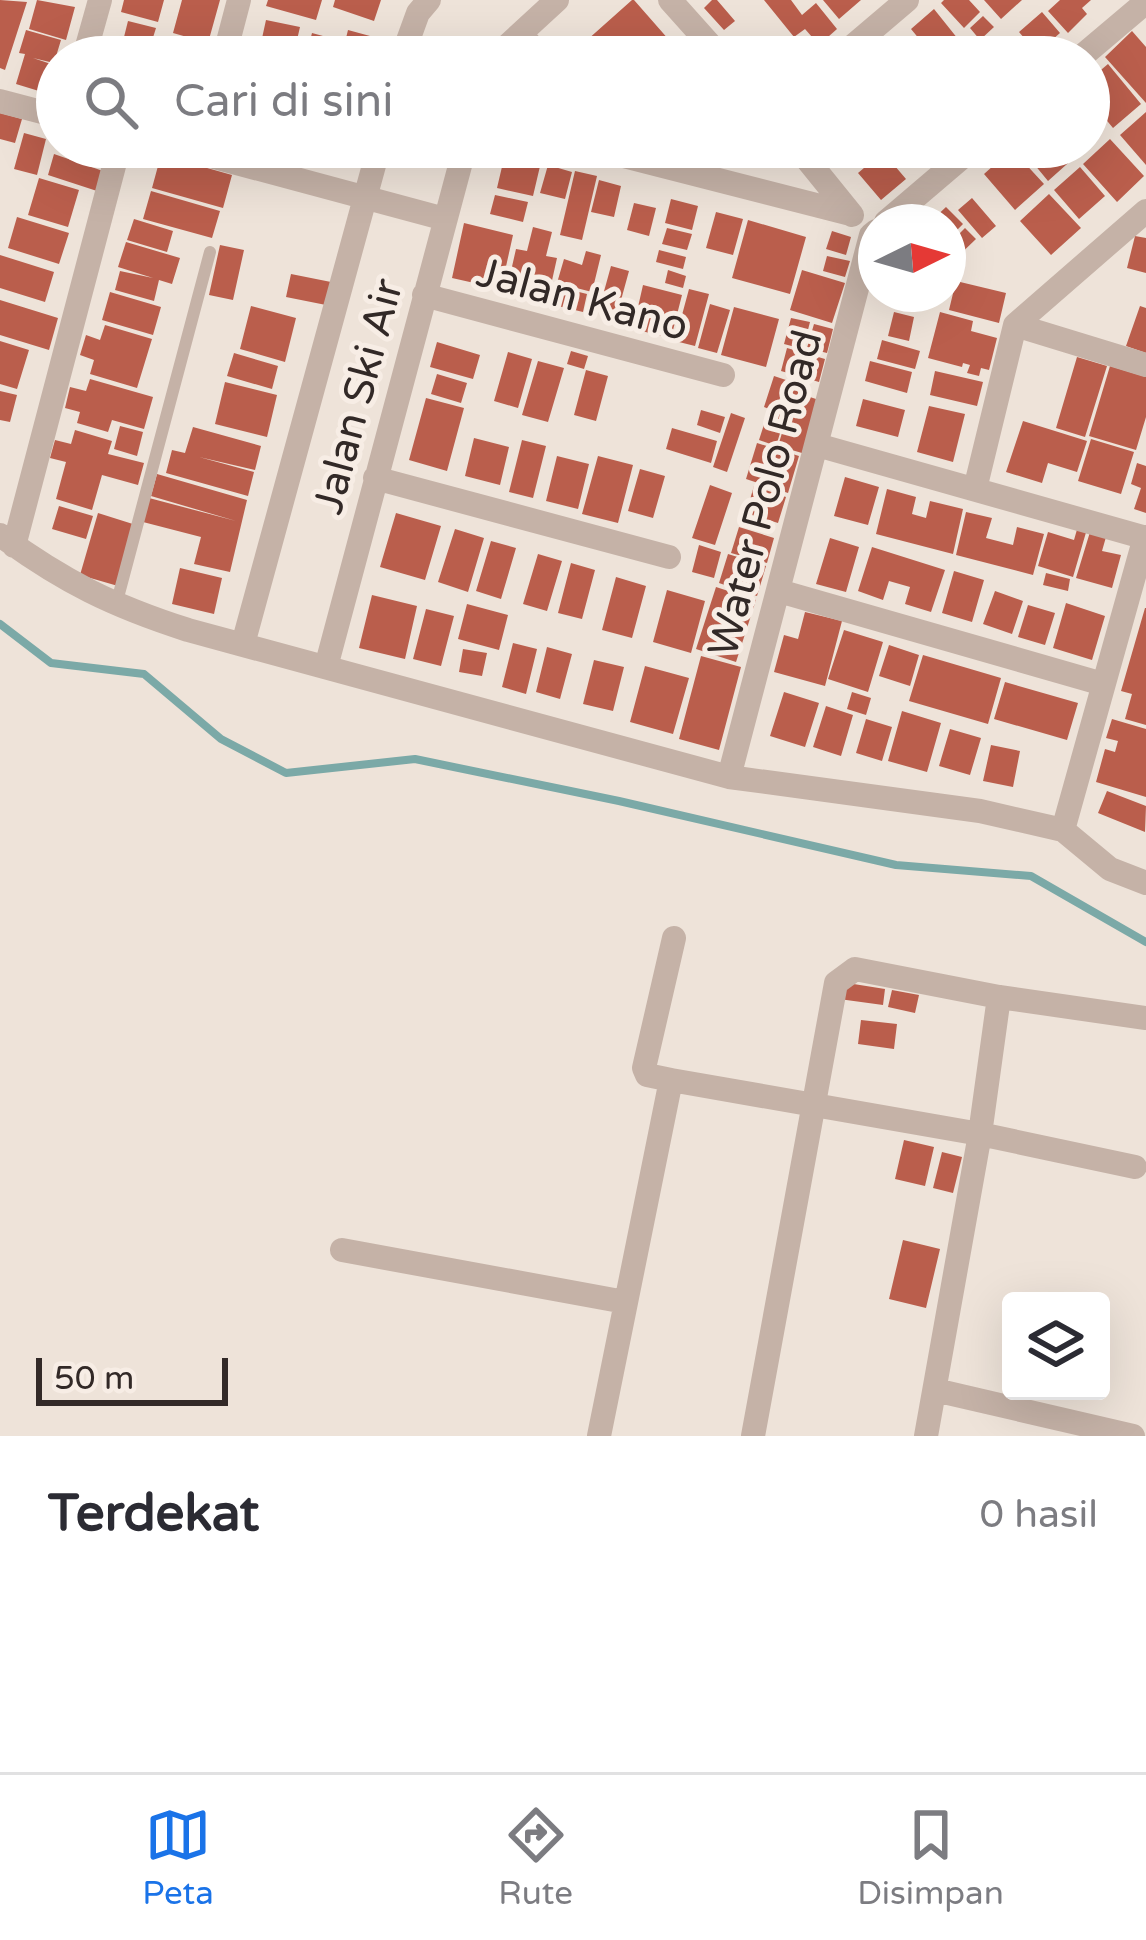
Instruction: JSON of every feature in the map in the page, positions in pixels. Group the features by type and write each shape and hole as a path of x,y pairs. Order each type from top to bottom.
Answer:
{"street":[{"path":"90,36 100,0"},
{"path":"230,36 239,0"},
{"path":"410,36 429,0"},
{"path":"517,36 556,0"},
{"path":"670,0 702,36"},
{"path":"865,36 908,0"},
{"path":"1106,36 1146,2"},
{"path":"0,100 36,110"},
{"path":"113,168 7,541 64,580 116,606 729,777 980,811 1063,830 1110,869 1146,883"},
{"path":"262,168 445,219"},
{"name":"Jalan Ski Air","path":"243,644 373,168"},
{"name":"Jalan Ski Air","path":"326,667 459,168"},
{"path":"671,168 858,218"},
{"path":"814,168 851,214"},
{"path":"907,204 949,168"},
{"path":"975,489 1015,326 1146,211"},
{"name":"Jalan Kano","path":"424,296 723,375"},
{"name":"Water Polo Road","path":"729,777 858,300"},
{"path":"1015,326 1146,365"},
{"path":"817,445 1145,537 1063,830"},
{"path":"375,478 669,557"},
{"path":"778,591 1103,684"},
{"path":"674,938 644,1068 647,1075 1136,1167"},
{"path":"753,1436 836,983 855,969 998,997 1146,1018"},
{"path":"926,1436 980,1134 998,997"},
{"path":"599,1436 671,1080"},
{"path":"342,1250 626,1302"},
{"path":"935,1390 1133,1436"}],"lane":[{"path":"524,29 530,36"},
{"path":"116,606 211,252"}],"building":[{"path":"0,0 27,2 5,70 0,68"},
{"path":"37,0 75,7 67,36 29,29"},
{"path":"124,0 164,0 158,22 121,12"},
{"path":"182,0 220,0 210,36 173,33"},
{"path":"268,0 322,0 316,20 266,6"},
{"path":"335,0 381,0 374,21 333,7"},
{"path":"632,0 666,36 592,36"},
{"path":"712,0 735,21 724,30 704,8"},
{"path":"764,0 791,0 802,15 816,3 837,29 829,36 811,36 805,29 793,36"},
{"path":"823,0 861,0 839,19"},
{"path":"969,0 980,12 964,28 941,3"},
{"path":"984,0 1022,0 1001,19"},
{"path":"1060,0 1091,0 1082,8 1087,14 1068,33 1048,11"},
{"path":"934,9 956,36 917,36 911,29"},
{"path":"1042,12 1060,33 1022,36 1019,32"},
{"path":"983,16 994,27 984,36 977,36 970,28"},
{"path":"266,20 300,27 298,36 262,36"},
{"path":"128,21 156,28 154,36 124,36"},
{"path":"26,30 47,36 36,36 36,90 16,84 25,54 19,53"},
{"path":"1132,31 1146,47 1146,103 1110,63 1110,52"},
{"path":"1110,66 1141,104 1113,128 1110,124"},
{"path":"1146,112 1146,165 1120,135"},
{"path":"0,113 22,119 15,143 0,139"},
{"path":"24,133 36,136 37,175 14,169"},
{"path":"1110,139 1144,176 1117,202 1087,168 1110,168"},
{"path":"50,168 103,171 97,191 48,175"},
{"path":"157,168 207,168 232,175 223,208 152,188"},
{"path":"502,168 540,168 533,196 497,188"},
{"path":"547,168 572,172 565,199 540,193"},
{"path":"864,168 897,168 906,179 881,200 858,173"},
{"path":"991,168 1029,168 1044,184 1015,210 984,174"},
{"path":"1037,168 1063,168 1048,181"},
{"path":"1081,168 1105,196 1079,219 1054,190"},
{"path":"575,171 597,176 582,240 560,235"},
{"path":"39,178 79,190 68,227 28,215"},
{"path":"599,180 621,186 614,217 591,212"},
{"path":"151,191 220,211 212,238 143,219"},
{"path":"1049,194 1081,228 1051,255 1020,221"},
{"path":"495,195 528,202 523,222 490,214"},
{"path":"972,198 996,226 982,238 966,219 965,204"},
{"path":"671,199 698,206 692,230 665,223"},
{"path":"634,203 656,208 649,236 627,230"},
{"path":"716,212 743,219 733,255 706,248"},
{"path":"17,217 69,233 59,264 8,248"},
{"path":"134,219 173,231 167,252 127,240"},
{"path":"748,220 806,237 790,294 732,278"},
{"path":"464,223 513,235 501,289 452,278"},
{"path":"533,227 552,232 546,256 557,258 547,303 506,293 516,249 527,251"},
{"path":"667,228 692,234 687,250 662,244"},
{"path":"966,229 976,239 966,249"},
{"path":"832,231 851,237 846,255 826,249"},
{"path":"1135,236 1146,238 1146,273 1127,268"},
{"path":"126,242 180,258 172,284 159,280 154,301 115,290 120,271 153,278 118,267"},
{"path":"220,245 244,250 233,300 209,295"},
{"path":"659,250 686,257 683,269 656,262"},
{"path":"586,251 601,255 592,292 557,283 564,259 582,265"},
{"path":"0,255 54,272 45,302 0,288"},
{"path":"827,256 850,261 845,277 823,271"},
{"path":"611,266 629,271 618,311 600,306"},
{"path":"668,270 686,276 683,288 665,283"},
{"path":"802,270 845,283 832,323 790,310"},
{"path":"291,274 331,282 326,305 286,297"},
{"path":"966,283 1006,293 999,323 957,312 966,312"},
{"path":"643,285 682,295 671,338 633,329"},
{"path":"559,287 587,294 583,312 554,305"},
{"path":"689,289 709,294 695,346 675,341"},
{"path":"110,292 161,307 153,335 102,320"},
{"path":"0,300 58,318 49,350 0,335"},
{"path":"710,304 730,310 717,353 698,348"},
{"path":"251,306 296,318 285,362 240,349"},
{"path":"1140,306 1146,308 1146,353 1126,346"},
{"path":"734,307 779,319 766,367 721,355"},
{"path":"894,312 914,317 909,341 888,336"},
{"path":"940,312 973,321 971,331 997,338 989,370 981,368 979,376 967,373 970,365 928,358"},
{"path":"791,318 810,322 803,349 784,344"},
{"path":"814,324 833,329 827,353 807,348"},
{"path":"105,325 152,339 137,388 90,374 94,360 80,355 86,335 100,340"},
{"path":"882,340 920,351 915,369 877,359"},
{"path":"0,341 29,350 17,389 0,384"},
{"path":"437,342 480,355 473,379 430,367"},
{"path":"787,348 825,359 819,382 781,371"},
{"path":"571,351 588,356 584,369 567,364"},
{"path":"508,352 532,359 518,408 494,401"},
{"path":"234,353 278,366 272,389 227,376"},
{"path":"1077,357 1107,366 1085,437 1056,428"},
{"path":"538,361 564,368 548,422 522,415"},
{"path":"870,361 912,372 907,393 865,381"},
{"path":"1110,366 1146,377 1146,417 1136,450 1089,436"},
{"path":"586,370 608,376 596,421 574,415"},
{"path":"935,371 983,382 977,406 930,395"},
{"path":"437,374 467,383 461,403 431,394"},
{"path":"774,376 786,380 777,407 787,411 776,446 759,440"},
{"path":"90,379 153,397 144,429 112,420 108,432 77,423 80,412 65,408 70,387 86,391"},
{"path":"788,381 803,386 801,394 819,400 802,453 778,446 790,407 781,404"},
{"path":"225,382 277,395 267,437 215,424"},
{"path":"0,391 17,395 10,422 0,420"},
{"path":"426,398 464,408 447,471 409,460"},
{"path":"863,399 905,410 898,437 856,426"},
{"path":"929,406 965,414 953,462 917,452"},
{"path":"701,410 725,417 720,433 697,425"},
{"path":"731,413 745,418 727,472 713,467"},
{"path":"1023,421 1087,441 1077,472 1048,463 1042,483 1006,472"},
{"path":"120,426 143,432 137,456 114,449"},
{"path":"193,427 261,446 255,470 199,457 254,472 248,496 166,473 172,450 185,453"},
{"path":"672,428 717,441 711,463 666,449"},
{"path":"75,430 112,441 108,454 144,463 138,485 102,475 92,510 56,499 66,462 50,458 55,440 71,444"},
{"path":"474,438 509,447 500,485 465,476"},
{"path":"1091,439 1134,452 1121,494 1078,481"},
{"path":"522,440 546,446 533,498 509,492"},
{"path":"757,443 799,456 788,493 746,479"},
{"path":"557,456 589,464 578,509 546,501"},
{"path":"598,456 633,465 618,523 582,514"},
{"path":"1137,463 1146,466 1146,513 1134,509 1141,488 1131,484"},
{"path":"640,469 665,476 653,518 628,511"},
{"path":"157,474 247,500 230,572 194,564 201,537 143,522 149,498 236,521 151,496"},
{"path":"845,477 879,487 868,525 834,516"},
{"path":"710,485 732,493 715,545 692,538"},
{"path":"754,486 786,497 778,523 746,513"},
{"path":"887,489 916,497 912,514 926,518 930,501 963,509 953,554 876,534"},
{"path":"59,506 93,516 86,539 52,529"},
{"path":"966,512 992,518 986,538 1013,545 1017,527 1044,534 1033,575 956,555"},
{"path":"98,513 136,525 118,586 80,575"},
{"path":"396,513 441,526 425,580 380,567"},
{"path":"1078,526 1087,529 1073,577 1038,566 1048,532 1074,540"},
{"path":"739,527 774,538 767,563 731,553"},
{"path":"455,529 484,538 468,592 438,582"},
{"path":"1090,532 1106,537 1102,551 1121,555 1112,588 1076,578"},
{"path":"830,538 859,547 846,592 816,584"},
{"path":"491,541 516,548 501,599 476,591"},
{"path":"699,545 721,552 714,578 692,572"},
{"path":"872,547 945,570 931,612 905,604 910,587 889,581 883,600 858,591"},
{"path":"538,554 562,561 547,611 523,604"},
{"path":"728,554 766,566 757,596 719,583"},
{"path":"571,563 595,570 582,619 558,613"},
{"path":"180,568 222,578 214,614 172,604"},
{"path":"954,571 984,580 972,622 942,613"},
{"path":"1046,573 1070,579 1068,591 1043,585"},
{"path":"616,577 646,586 632,638 602,630"},
{"path":"716,587 756,600 736,662 696,649"},
{"path":"667,590 705,601 691,653 653,642"},
{"path":"995,591 1023,601 1012,634 983,624"},
{"path":"372,595 417,606 405,659 359,648"},
{"path":"1066,603 1105,616 1092,660 1053,648"},
{"path":"467,604 508,615 499,650 458,639"},
{"path":"1028,605 1055,613 1045,645 1018,637"},
{"path":"1145,608 1146,725 1125,719 1132,694 1121,691"},
{"path":"426,609 454,616 441,666 413,659"},
{"path":"805,612 842,621 825,686 774,672 784,635 798,639"},
{"path":"844,630 883,642 868,692 828,679"},
{"path":"513,643 537,649 526,694 502,687"},
{"path":"889,645 919,655 910,686 879,676"},
{"path":"547,647 572,654 560,699 536,692"},
{"path":"463,649 487,653 482,676 459,672"},
{"path":"923,655 1001,678 988,724 909,701"},
{"path":"701,656 741,667 719,750 679,739"},
{"path":"594,660 624,667 613,711 583,704"},
{"path":"645,666 689,678 673,734 630,722"},
{"path":"1005,682 1078,703 1067,740 994,719"},
{"path":"784,692 819,703 805,747 770,736"},
{"path":"852,692 871,698 866,715 847,709"},
{"path":"826,706 853,715 841,756 813,747"},
{"path":"902,711 941,723 927,772 888,761"},
{"path":"866,719 892,727 882,761 856,753"},
{"path":"1112,719 1146,729 1146,797 1096,782 1105,749 1115,752 1118,741 1106,738"},
{"path":"950,729 981,738 970,775 939,766"},
{"path":"991,745 1020,751 1013,787 983,781"},
{"path":"1107,791 1146,806 1145,832 1098,813"},
{"path":"841,982 885,989 883,1005 839,999"},
{"path":"892,990 919,995 915,1013 888,1007"},
{"path":"861,1020 897,1024 894,1049 858,1044"},
{"path":"904,1140 934,1147 925,1186 895,1179"},
{"path":"942,1152 962,1157 953,1193 933,1188"},
{"path":"903,1240 940,1249 926,1308 889,1299"}],"waterway":[{"path":"0,624 51,663 144,674 221,739 286,773 415,759 896,865 1031,876 1146,942"}]}
